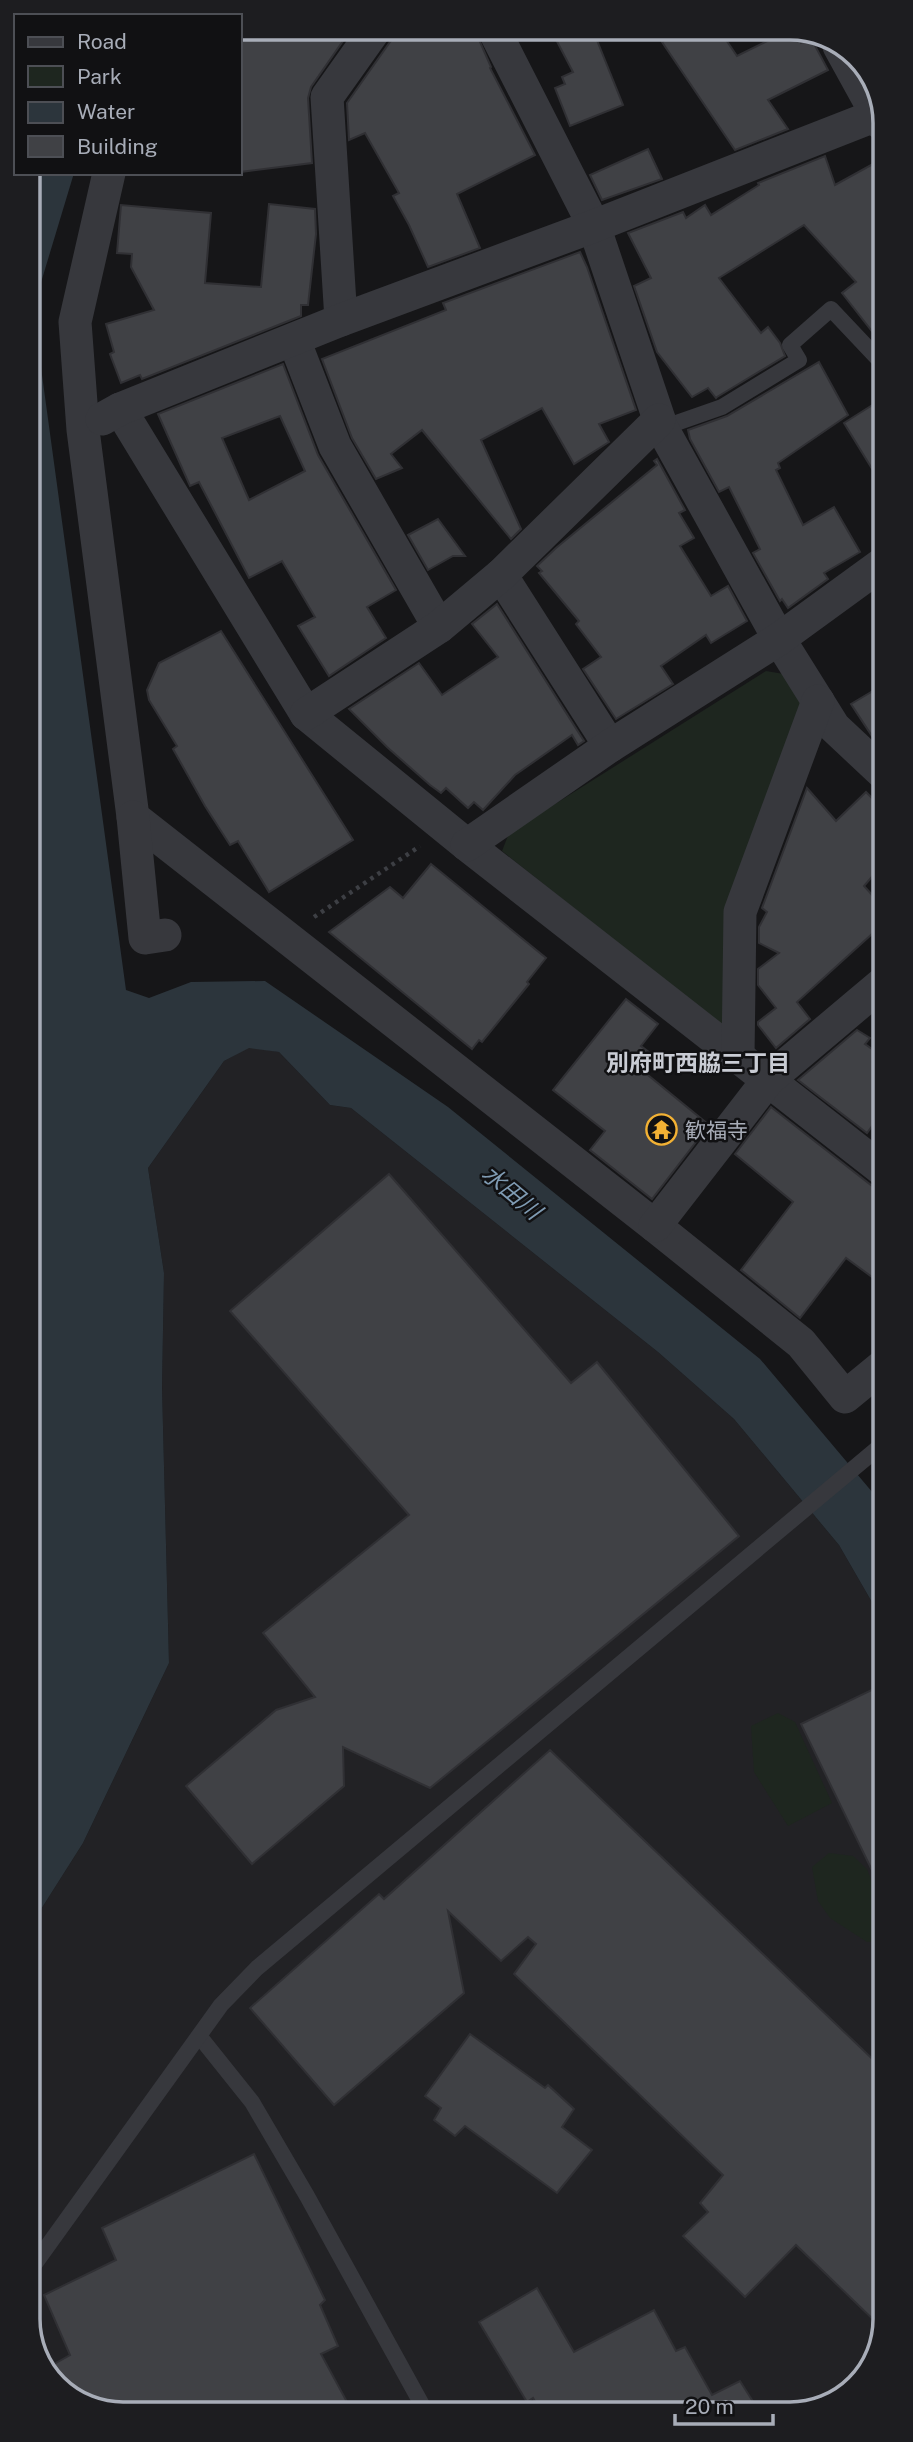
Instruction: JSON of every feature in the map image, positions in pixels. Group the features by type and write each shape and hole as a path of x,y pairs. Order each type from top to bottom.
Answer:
{"street":[{"path":"341,320 327,97 367,40"},
{"path":"499,40 594,226 660,424 779,639 834,727 873,764"},
{"path":"852,69 868,97"},
{"path":"83,430 120,409 341,320 873,121"},
{"path":"109,175 75,322 83,430 133,817 145,939 165,935"},
{"path":"294,340 335,446 439,627"},
{"path":"120,409 306,714 457,837 873,1162"},
{"path":"306,714 439,627 501,575 660,424"},
{"path":"457,837 610,746 779,639 873,571"},
{"path":"501,575 610,746"},
{"path":"738,1056 740,912 818,701"},
{"path":"133,817 801,1343 845,1397 873,1374"},
{"path":"655,1226 768,1080 873,992"}],"lane":[{"path":"660,424 722,407 799,360 790,345 831,310 873,354"},
{"path":"40,2257 221,2006 257,1968 873,1453"},
{"path":"200,2037 252,2102 420,2402"}],"path":[{"path":"286,936 457,837"}],"shaded area":[{"path":"249,1047 279,1052 330,1105 351,1108 658,1352 734,1419 839,1545 873,1604 873,2318 868,2345 856,2369 836,2388 826,2393 811,2399 790,2402 118,2402 82,2391 61,2373 49,2355 43,2340 40,2318 40,1911 83,1843 169,1663 162,1387 164,1273 148,1168 224,1061"}],"green space":[{"path":"766,671 784,674 808,714 766,814 728,1031 502,851 509,833"},
{"path":"778,1713 795,1722 832,1803 788,1826 754,1772 751,1726"},
{"path":"829,1853 853,1856 867,1869 873,1885 873,1941 867,1942 830,1918 818,1901 812,1867"}],"water":[{"path":"40,175 73,175 40,286"},
{"name":"水田川","path":"40,360 126,990 149,998 191,982 265,981 448,1107 760,1359 873,1493 873,1604 839,1545 734,1419 658,1352 351,1108 330,1105 279,1052 249,1048 224,1061 148,1168 164,1273 162,1387 169,1663 83,1843 40,1911"}],"building":[{"path":"242,40 344,40 311,87 308,98 312,163 242,172"},
{"path":"391,40 479,40 490,68 535,155 457,194 480,248 428,267 393,196 399,193 365,133 349,140 347,103"},
{"path":"556,40 597,40 623,105 570,126 555,88 565,84 562,77 573,72"},
{"path":"726,40 737,56 770,40 795,40 814,44 828,70 768,100 788,129 735,150 662,42"},
{"path":"648,149 662,179 602,200 590,175"},
{"path":"825,156 835,185 873,164 873,333 842,293 856,282 804,225 719,278 761,333 768,327 780,343 785,356 716,398 708,388 692,397 657,352 634,286 651,278 628,233 683,212 686,218 705,205 711,215 759,185 758,183"},
{"path":"269,204 315,209 316,234 308,305 301,305 301,316 142,379 140,375 121,383 110,354 114,352 106,324 154,310 131,267 132,254 117,253 121,205 211,213 205,283 261,287"},
{"path":"580,252 636,410 599,424 609,442 574,464 542,408 481,440 521,529 511,539 422,430 391,454 402,468 376,479 352,438 322,359 446,310 443,303"},
{"path":"819,362 848,415 778,463 780,468 776,470 803,525 834,507 860,552 824,573 828,579 788,608 782,599 780,601 753,553 760,549 729,487 719,492 690,439 688,430 727,416"},
{"path":"283,364 318,455 396,590 367,607 386,638 329,676 298,626 315,617 282,561 249,578 199,482 190,486 158,414","holes":["280,416 305,471 249,500 222,438"]},
{"path":"873,405 873,470 844,423"},
{"path":"657,459 685,510 679,513 694,538 680,546 711,596 728,586 747,621 711,643 706,635 661,666 673,684 616,719 583,669 601,657 576,624 579,621 539,573 542,571 537,566 657,465 654,461"},
{"path":"438,519 465,556 453,556 428,570 408,535"},
{"path":"497,604 584,741 578,745 572,735 515,775 483,810 474,802 468,808 446,788 441,793 430,785 349,709 419,663 442,695 498,657 472,624"},
{"path":"221,631 353,840 269,892 238,841 230,845 205,806 173,749 177,746 149,700 147,690 159,663"},
{"path":"873,691 873,737 872,736 851,704"},
{"path":"807,788 836,821 866,792 873,799 873,876 864,886 873,896 873,933 797,1002 810,1019 776,1048 758,1025 758,1022 776,1008 758,985 758,969 779,953 759,943 759,927 767,912 762,908"},
{"path":"431,864 546,958 527,982 529,984 482,1042 479,1040 472,1049 329,932 390,887 403,898"},
{"path":"626,999 658,1024 641,1046 654,1056 643,1071 709,1125 652,1199 590,1150 605,1131 553,1090"},
{"path":"857,1030 870,1038 865,1044 873,1050 873,1125 867,1133 798,1080"},
{"path":"771,1107 873,1186 873,1278 846,1258 800,1318 741,1270 793,1202 735,1154"},
{"path":"389,1174 571,1383 597,1362 739,1536 430,1788 343,1747 344,1786 252,1864 186,1786 276,1710 315,1697 263,1633 409,1515 230,1311"},
{"path":"873,1689 873,1872 801,1724"},
{"path":"550,1750 873,2060 873,2319 796,2245 745,2297 683,2236 708,2212 700,2203 723,2175 514,1974 536,1944 528,1937 501,1961 448,1911 464,1993 334,2105 250,2008 379,1894 384,1899"},
{"path":"470,2034 545,2088 548,2085 574,2109 562,2127 592,2150 557,2193 465,2126 455,2136 434,2120 441,2108 425,2096"},
{"path":"254,2154 325,2300 320,2305 338,2346 321,2354 347,2402 118,2402 82,2391 54,2364 70,2355 44,2295 116,2260 102,2228"},
{"path":"537,2288 574,2352 654,2310 676,2351 685,2347 712,2395 740,2381 753,2402 535,2402 533,2398 527,2402 479,2322"}],"place":[{"name":"歓福寺","path":"662,1130"}],"district":[{"name":"別府町西脇三丁目","path":"698,1062"}]}
